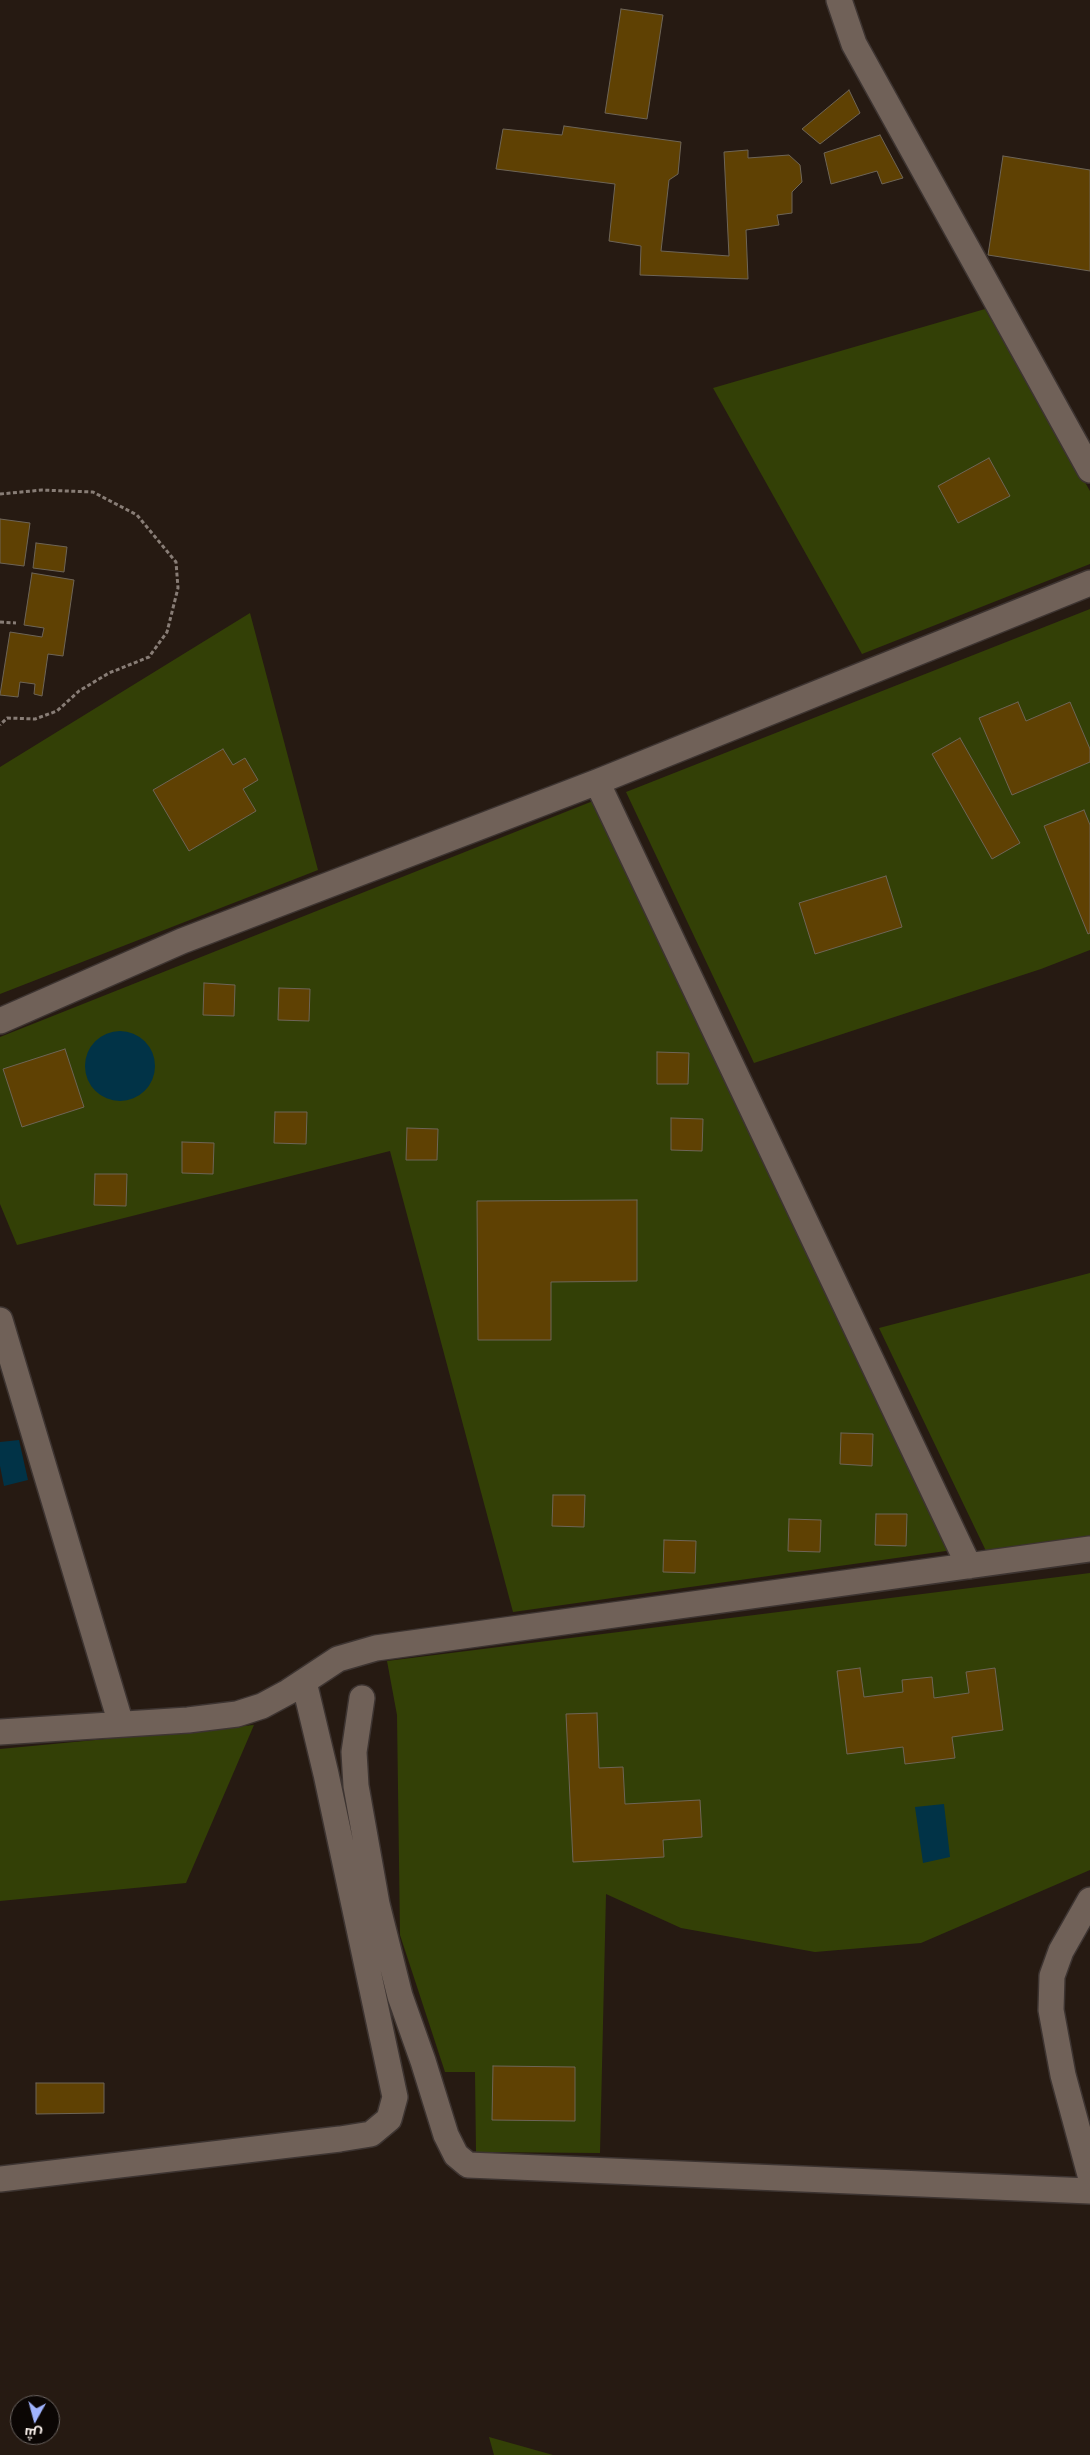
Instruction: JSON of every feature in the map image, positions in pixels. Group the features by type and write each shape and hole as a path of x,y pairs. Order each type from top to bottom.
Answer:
{"street":[{"path":"839,0 859,52 1090,470"},
{"path":"0,1021 182,941 596,782 1090,583"},
{"path":"596,782 969,1566"},
{"path":"0,1320 121,1724"},
{"path":"0,1732 188,1720 237,1714 262,1706 304,1682 338,1659 376,1648 1090,1549"},
{"path":"0,2178 348,2138 371,2134 388,2119 394,2097 326,1774 304,1682"},
{"path":"362,1698 354,1752 356,1786 377,1904 400,1996 446,2135 456,2156 468,2165 1090,2191"},
{"path":"1090,1900 1061,1951 1052,1976 1051,2010 1063,2075 1090,2175"}],"path":[{"path":"0,494 42,490 93,492 137,515 176,562 178,588 167,632 149,656 108,673 79,691 57,711 36,719 6,718 0,726"},
{"path":"0,622 16,623"}],"green space":[{"path":"985,309 1090,491 1090,564 862,654 713,388"},
{"path":"1090,609 1090,950 1041,969 754,1063 626,792"},
{"path":"250,613 318,870 0,994 0,767"},
{"path":"593,801 953,1550 513,1612 390,1151 17,1245 0,1204 0,1037"},
{"path":"1090,1273 1090,1536 986,1551 879,1328"},
{"path":"1090,1573 1090,1870 921,1943 815,1952 681,1928 606,1894 600,2153 476,2152 475,2072 445,2072 400,1935 397,1715 387,1661"},
{"path":"254,1725 186,1883 0,1901 0,1749"},
{"path":"489,2437 553,2455 494,2455"}],"water":[{"path":"120,1031 133,1034 145,1041 152,1053 155,1066 152,1079 145,1091 133,1098 120,1101 107,1098 95,1091 88,1079 85,1066 88,1053 95,1041 107,1034"},
{"path":"19,1440 28,1480 4,1486 0,1466 0,1442"},
{"path":"944,1804 950,1857 923,1863 915,1807"}],"building":[{"path":"621,9 663,15 647,119 605,113"},
{"path":"849,90 860,113 820,144 802,129"},
{"path":"564,126 681,142 678,174 669,180 661,251 729,256 724,152 748,150 748,158 789,155 800,165 802,182 792,192 792,213 777,215 779,225 746,230 748,279 640,275 641,246 609,241 615,184 496,169 503,129 562,135"},
{"path":"880,135 903,178 882,184 877,171 831,184 824,153"},
{"path":"1003,156 1090,170 1090,271 988,255"},
{"path":"989,458 1010,496 958,523 938,486"},
{"path":"0,519 30,523 24,566 0,563"},
{"path":"36,543 67,547 64,572 33,568"},
{"path":"32,573 74,580 63,656 48,654 42,696 34,694 35,684 20,682 18,697 0,695 10,632 42,637 44,628 24,625"},
{"path":"1018,702 1026,721 1070,702 1090,749 1090,762 1012,795 979,718"},
{"path":"960,738 1020,843 992,859 932,754"},
{"path":"223,749 233,765 245,758 258,780 243,789 256,811 189,851 153,790"},
{"path":"1084,810 1090,825 1090,933 1088,934 1044,826"},
{"path":"886,876 902,927 815,954 799,903"},
{"path":"204,983 235,985 234,1016 203,1015"},
{"path":"279,988 310,989 309,1021 278,1020"},
{"path":"65,1049 84,1107 22,1127 3,1069"},
{"path":"657,1052 689,1053 688,1084 657,1084"},
{"path":"275,1112 307,1112 306,1144 274,1143"},
{"path":"671,1118 703,1119 702,1151 671,1150"},
{"path":"407,1128 438,1129 437,1160 406,1160"},
{"path":"182,1142 214,1143 213,1174 182,1173"},
{"path":"95,1174 127,1174 126,1206 94,1205"},
{"path":"637,1200 637,1281 551,1282 551,1340 478,1340 477,1201"},
{"path":"841,1433 873,1434 872,1466 840,1464"},
{"path":"553,1495 585,1495 584,1527 552,1526"},
{"path":"876,1514 907,1514 906,1546 875,1545"},
{"path":"789,1519 821,1520 820,1552 788,1551"},
{"path":"664,1540 696,1541 695,1573 663,1572"},
{"path":"860,1668 864,1697 903,1692 902,1680 932,1677 934,1698 969,1693 966,1672 995,1668 1003,1730 952,1737 955,1758 905,1764 903,1747 847,1754 837,1671"},
{"path":"597,1713 599,1768 623,1767 625,1804 700,1800 702,1837 663,1840 664,1857 573,1862 566,1714"},
{"path":"493,2066 575,2067 575,2121 492,2120"},
{"path":"36,2083 104,2083 104,2113 36,2114"}]}
